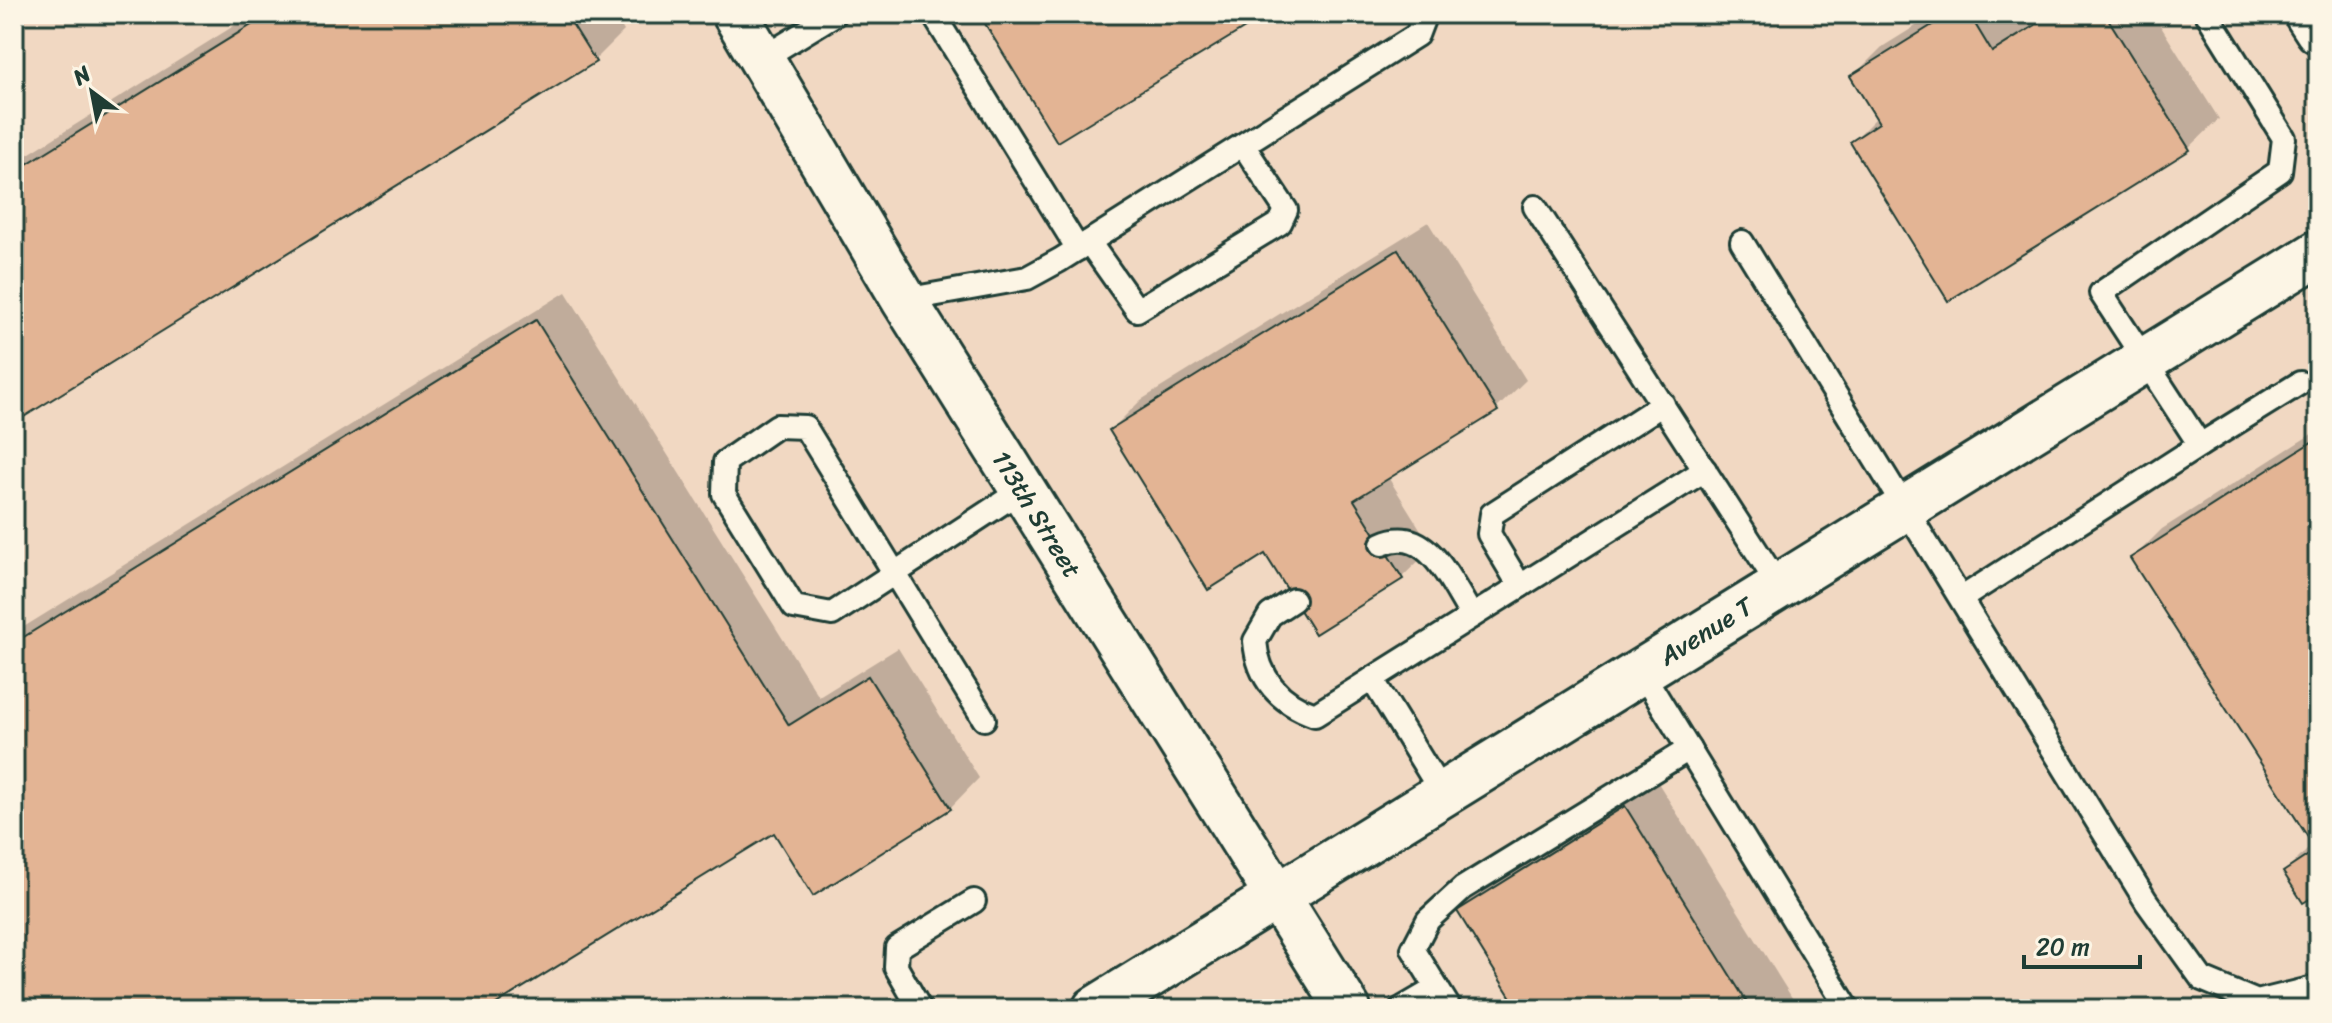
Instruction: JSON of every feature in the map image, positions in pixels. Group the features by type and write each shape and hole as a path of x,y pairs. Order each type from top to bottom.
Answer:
{"street":[{"name":"113th Street","path":"735,14 904,300 1348,1009"},
{"path":"2307,14 2318,31"},
{"name":"Avenue T","path":"1095,1009 2318,253"}],"lane":[{"path":"763,58 835,14"},
{"path":"933,14 1083,245 1137,310 1280,223 1286,210 1243,145"},
{"path":"904,300 1027,278 1417,35 1425,14"},
{"path":"2200,445 2101,293 2280,171 2284,138 2207,14"},
{"path":"1535,207 1779,586"},
{"path":"1742,242 2146,901 2202,979 2257,1002 2318,987"},
{"path":"1962,598 2300,383"},
{"path":"1520,586 1489,534 1492,514 1663,404"},
{"path":"984,719 896,572 805,427 777,426 725,462 724,494 794,607 832,614 896,572 1022,490"},
{"path":"1293,600 1262,624 1255,641 1257,656 1264,676 1282,698 1315,715 1705,470"},
{"path":"1382,544 1395,538 1410,538 1424,547 1472,616"},
{"path":"1641,671 1848,1009"},
{"path":"1372,679 1442,793"},
{"path":"1450,1009 1413,949 1428,920 1463,888 1689,749"},
{"path":"920,1009 896,967 897,948 974,901"},
{"path":"1401,1009 1437,988"}],"shaded area":[{"path":"14,14 2318,14 2318,1009 14,1009"}],"building":[{"path":"269,14 566,14 596,62 14,423 14,172"},
{"path":"986,14 1268,14 1057,142 981,17"},
{"path":"1950,14 1969,14 1992,52 2053,14 2105,14 2190,150 1948,301 1850,142 1879,123 1850,76"},
{"path":"1398,250 1498,411 1354,500 1403,579 1315,634 1265,554 1208,590 1109,430"},
{"path":"536,320 789,725 868,676 951,809 813,896 774,833 488,1009 14,1009 14,643"},
{"path":"2318,438 2318,894 2303,903 2283,872 2316,850 2130,558"},
{"path":"1625,806 1751,1009 1518,1009 1457,911"}]}
